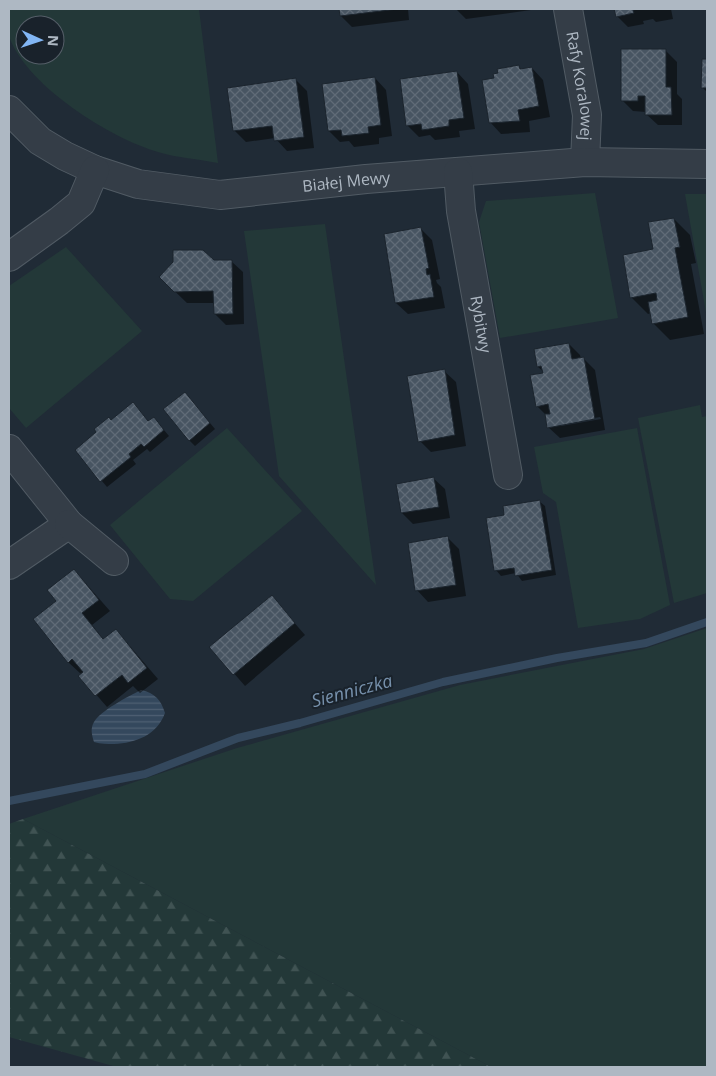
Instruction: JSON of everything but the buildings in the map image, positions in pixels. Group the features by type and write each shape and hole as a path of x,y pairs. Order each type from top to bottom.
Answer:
{"street":[{"name":"Rafy Koralowej","path":"568,9 587,116 584,162"},
{"name":"Białej Mewy","path":"9,110 40,141 65,156 95,170 138,184 220,194 584,162 707,164"},
{"path":"9,257 59,222 82,203 95,170"},
{"name":"Rybitwy","path":"458,172 461,211 508,475"},
{"path":"9,449 69,524 114,561"},
{"path":"9,565 69,524"}],"green space":[{"path":"9,9 199,9 218,163 165,154 117,135 73,108 34,75 26,65 65,65 65,15 15,15 15,48 10,39 8,28"},
{"path":"595,193 618,318 500,338 479,222 486,201"},
{"path":"685,194 707,194 707,318"},
{"path":"325,224 376,585 279,476 244,231"},
{"path":"66,247 142,331 26,428 9,408 9,286"},
{"path":"700,405 702,417 707,416 707,593 674,603 638,418"},
{"path":"227,428 302,511 193,601 170,599 110,525"},
{"path":"637,428 670,605 640,619 578,628 556,502 543,493 534,447"},
{"path":"707,628 707,1067 491,1067 23,819 237,748 460,685 644,649"},
{"path":"23,819 491,1067 117,1067 9,1037 9,824"}],"water":[{"path":"141,690 154,695 163,708 165,713 157,727 138,740 130,742 102,744 94,742 92,727 97,718 115,704"}],"waterway":[{"name":"Sienniczka","path":"9,801 145,774 238,738 300,723 443,682 557,658 646,643 707,622"}]}
